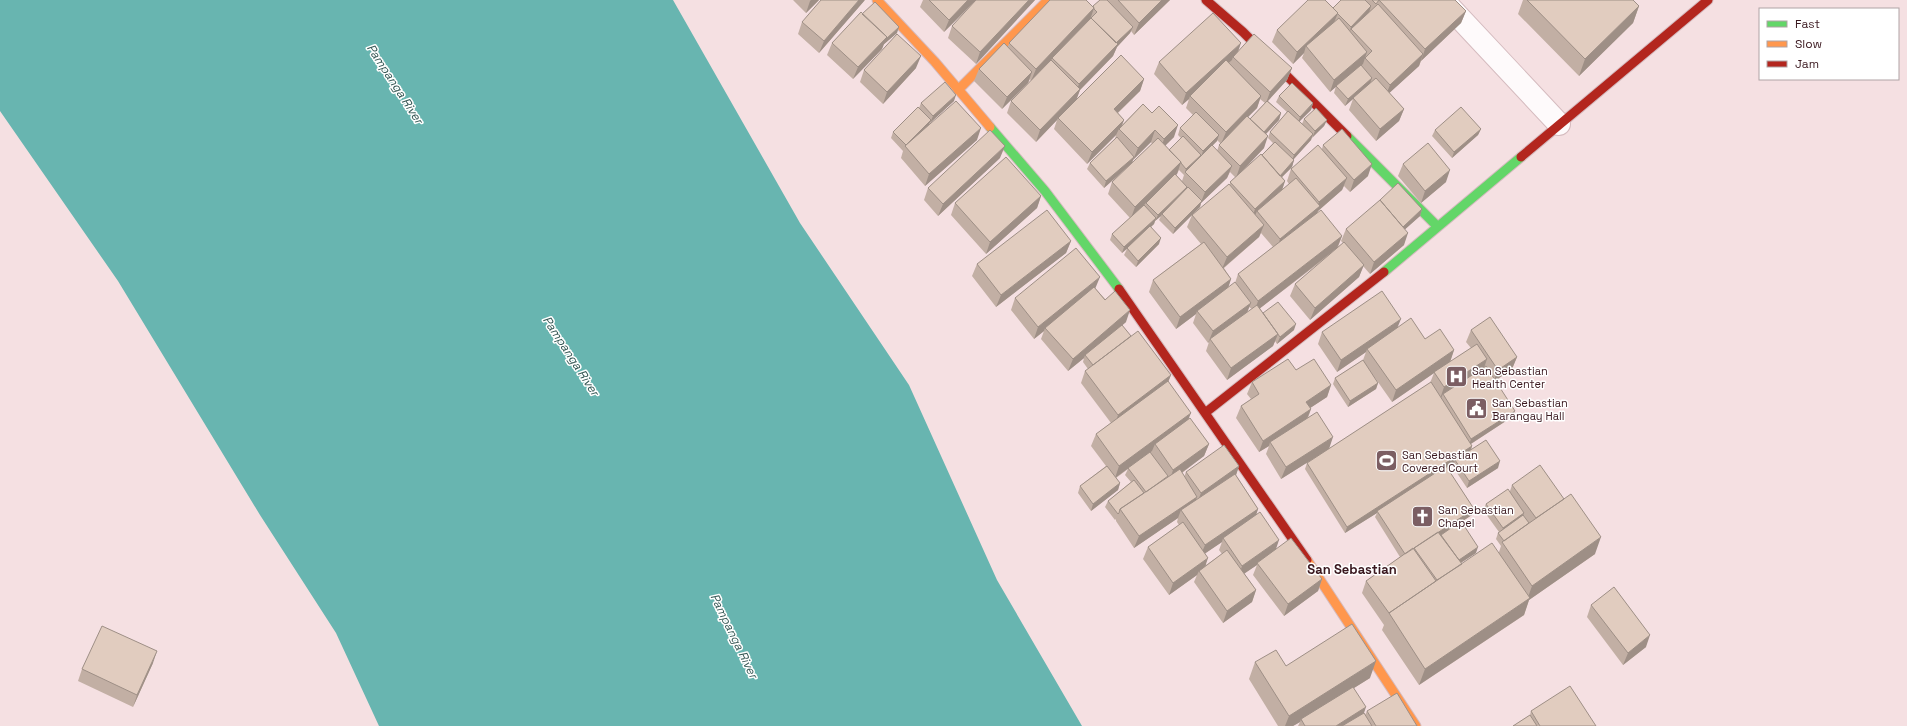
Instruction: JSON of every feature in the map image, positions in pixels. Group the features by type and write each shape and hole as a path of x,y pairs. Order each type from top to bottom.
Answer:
{"street":[{"path":"877,0 935,62 1045,191 1093,254 1294,541 1416,726"},
{"path":"958,90 1048,0"},
{"path":"1206,0 1243,32 1437,226"},
{"path":"1443,0 1559,124"},
{"path":"1205,413 1412,249 1437,226 1546,137 1559,124 1708,0"}],"water":[{"name":"Pampanga River","path":"0,0 673,0 800,223 909,385 997,580 1082,726 379,726 336,633 260,515 118,281 0,111"}],"building":[{"path":"821,0 859,0 824,41 802,22"},
{"path":"929,0 968,0 949,20"},
{"path":"976,0 1029,0 980,52 952,26"},
{"path":"1050,0 1086,0 1094,8 1036,69 1009,43"},
{"path":"1100,0 1107,0 1133,27 1116,43 1091,18 1097,12 1093,6"},
{"path":"1118,0 1162,0 1139,23"},
{"path":"1308,0 1325,0 1338,13 1297,52 1277,30"},
{"path":"1341,0 1365,0 1371,6 1351,27 1333,8"},
{"path":"1372,0 1379,0 1376,4"},
{"path":"1379,0 1455,0 1466,11 1425,49"},
{"path":"1527,0 1633,0 1639,6 1585,59"},
{"path":"875,2 899,27 886,39 887,37 862,14"},
{"path":"1378,4 1423,54 1390,85 1365,58 1372,51 1351,29"},
{"path":"861,12 887,37 858,67 832,43"},
{"path":"1213,13 1241,43 1186,93 1159,62"},
{"path":"1091,18 1118,44 1079,84 1052,58"},
{"path":"1339,18 1367,52 1334,80 1306,46"},
{"path":"897,34 921,56 887,92 864,70"},
{"path":"1254,34 1292,68 1270,92 1233,57"},
{"path":"1004,43 1032,72 1007,97 979,69"},
{"path":"1121,55 1144,79 1114,109 1124,120 1092,152 1058,118"},
{"path":"1051,60 1080,89 1040,130 1011,101"},
{"path":"1226,60 1261,96 1226,132 1190,96"},
{"path":"1361,65 1372,78 1348,99 1336,86"},
{"path":"1376,78 1404,109 1380,129 1353,98"},
{"path":"945,82 956,95 933,116 921,103"},
{"path":"1292,83 1313,103 1300,117 1279,96"},
{"path":"956,101 981,128 929,174 905,146"},
{"path":"1267,101 1281,113 1264,132 1250,119"},
{"path":"1143,104 1152,113 1159,106 1178,125 1164,139 1155,130 1138,148 1119,129"},
{"path":"918,107 931,120 906,145 893,132"},
{"path":"1461,107 1481,129 1454,152 1435,130"},
{"path":"1316,108 1327,120 1315,131 1304,119"},
{"path":"1288,111 1313,134 1294,155 1270,132"},
{"path":"1196,112 1219,135 1203,151 1180,128"},
{"path":"1247,116 1268,136 1240,166 1219,145"},
{"path":"1342,129 1372,164 1354,180 1323,145"},
{"path":"990,130 1005,146 943,204 928,188"},
{"path":"1183,136 1201,155 1186,169 1169,150"},
{"path":"1117,137 1134,157 1106,181 1090,163"},
{"path":"1158,138 1181,162 1135,207 1112,182"},
{"path":"1275,142 1294,160 1280,176 1262,155"},
{"path":"1428,143 1450,170 1425,191 1403,164"},
{"path":"1212,145 1232,166 1205,192 1185,172"},
{"path":"1318,145 1347,178 1319,202 1291,169"},
{"path":"1261,154 1285,181 1255,209 1230,182"},
{"path":"1006,157 1041,196 990,242 955,203"},
{"path":"1175,174 1187,187 1158,215 1146,203"},
{"path":"1296,178 1320,206 1280,239 1257,211"},
{"path":"1398,183 1422,209 1403,227 1380,200"},
{"path":"1229,184 1264,225 1227,257 1192,215"},
{"path":"1188,187 1202,201 1175,228 1162,214"},
{"path":"1380,200 1408,233 1374,262 1346,229"},
{"path":"1144,205 1156,218 1124,247 1112,234"},
{"path":"1047,210 1071,241 1001,295 977,264"},
{"path":"1321,210 1342,236 1258,301 1238,274"},
{"path":"1150,226 1161,238 1138,261 1127,248"},
{"path":"1204,242 1231,279 1180,317 1153,280"},
{"path":"1344,242 1364,265 1315,308 1295,284"},
{"path":"1076,248 1100,277 1038,327 1015,298"},
{"path":"1235,282 1251,303 1213,331 1197,311"},
{"path":"1094,287 1105,300 1115,291 1130,310 1073,359 1045,328"},
{"path":"1382,291 1401,319 1341,360 1322,332"},
{"path":"1278,302 1296,324 1280,337 1263,313"},
{"path":"1257,305 1278,334 1231,368 1210,339"},
{"path":"1490,317 1517,357 1498,370 1471,330"},
{"path":"1411,318 1425,339 1440,329 1454,350 1396,390 1367,349"},
{"path":"1122,325 1131,336 1093,365 1085,355"},
{"path":"1138,331 1171,375 1118,415 1085,371"},
{"path":"1477,344 1487,359 1444,387 1434,372"},
{"path":"1288,359 1296,370 1314,359 1331,385 1306,402 1311,409 1263,441 1241,406 1259,394 1252,382"},
{"path":"1363,360 1378,383 1350,401 1335,378"},
{"name":"San Sebastian Barangay Hall","path":"1486,366 1515,411 1471,439 1443,394"},
{"path":"1168,381 1191,413 1119,466 1096,434"},
{"name":"San Sebastian Covered Court","path":"1431,382 1472,446 1347,527 1307,463"},
{"path":"1317,412 1333,437 1286,467 1270,442"},
{"path":"1190,418 1209,444 1173,470 1155,444"},
{"path":"1486,440 1500,461 1469,481 1455,460"},
{"path":"1224,445 1239,466 1201,493 1186,472"},
{"path":"1150,452 1168,476 1146,492 1128,468"},
{"path":"1540,465 1564,499 1536,518 1512,485"},
{"path":"1107,466 1120,483 1093,504 1080,486"},
{"name":"San Sebastian Chapel","path":"1446,466 1474,509 1405,554 1377,511"},
{"path":"1180,469 1197,497 1139,536 1120,509"},
{"path":"1235,474 1258,509 1205,545 1181,510"},
{"path":"1134,480 1144,493 1120,509 1118,514 1108,501"},
{"path":"1508,489 1524,513 1503,528 1486,504"},
{"path":"1571,494 1601,537 1532,586 1502,542"},
{"path":"1260,512 1279,540 1242,566 1223,538"},
{"path":"1523,515 1529,523 1504,541 1498,533"},
{"path":"1461,521 1478,547 1459,560 1441,535"},
{"path":"1183,522 1208,558 1173,583 1148,547"},
{"path":"1438,532 1462,564 1437,580 1414,548"},
{"path":"1291,538 1322,579 1288,604 1257,563"},
{"path":"1492,543 1530,598 1425,669 1389,613"},
{"path":"1413,548 1436,581 1389,613 1366,581"},
{"path":"1227,550 1256,590 1227,611 1199,571"},
{"path":"1614,587 1650,635 1628,653 1591,605"},
{"path":"1352,624 1376,661 1289,716 1255,662 1276,650 1286,666"},
{"path":"102,626 157,651 137,695 82,669"},
{"path":"1570,686 1596,726 1540,726 1531,711"},
{"path":"1353,687 1366,707 1336,726 1305,726 1301,719"},
{"path":"1397,693 1417,726 1376,726 1367,711"},
{"path":"1364,713 1372,726 1342,726"},
{"path":"1530,715 1537,726 1513,726"}],"traffic: fast":[{"path":"990,127 1045,191 1119,289"},
{"path":"1347,136 1437,226"},
{"path":"1384,272 1521,157"}],"traffic: slow":[{"path":"877,0 935,62 990,127"},
{"path":"958,90 1048,0"},
{"path":"1307,560 1416,726"}],"traffic: jam":[{"path":"1206,0 1243,32 1347,136"},
{"path":"1521,157 1708,0"},
{"path":"1205,413 1384,272"},
{"path":"1119,289 1307,560"}],"place":[{"name":"San Sebastian Health Center","path":"1456,377"},
{"name":"San Sebastian Barangay Hall","path":"1477,409"},
{"name":"San Sebastian Covered Court","path":"1387,461"},
{"name":"San Sebastian Chapel","path":"1423,516"}],"district":[{"name":"San Sebastian","path":"1352,569"}]}
